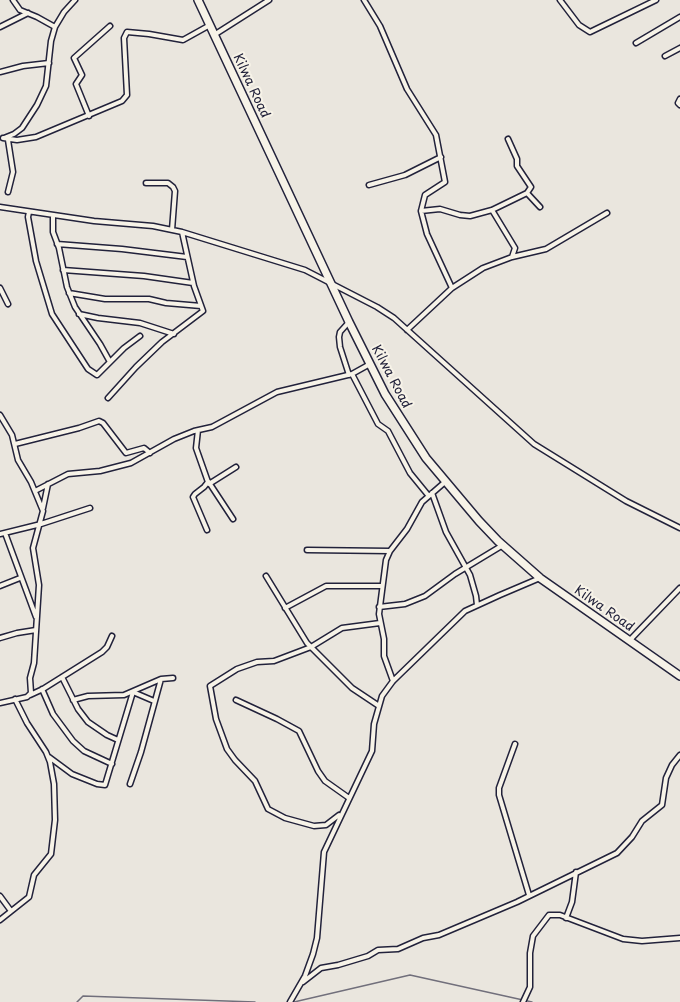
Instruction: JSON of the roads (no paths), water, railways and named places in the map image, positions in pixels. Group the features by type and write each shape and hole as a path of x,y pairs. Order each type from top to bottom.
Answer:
{"highway":[{"name":"Kilwa Road","path":"198,0 370,364 401,420 445,482 503,545 540,578 680,676"}],"street":[{"path":"13,0 18,8 55,27"},
{"path":"1,139 14,134 22,128 33,111 46,86 51,41 55,27 64,12 75,0"},
{"path":"214,35 269,0"},
{"path":"364,0 380,26 407,90 436,135 445,182 425,195 421,211 427,234 452,288"},
{"path":"560,0 570,15 588,32 656,0"},
{"path":"0,27 28,13"},
{"path":"636,43 680,17"},
{"path":"1,139 8,140 36,137 116,105 126,97 124,38 127,33 149,34 184,40 210,25"},
{"path":"89,116 76,84 82,75 74,58 110,26"},
{"path":"664,56 680,48"},
{"path":"0,72 23,66 49,64"},
{"path":"680,99 678,103 680,106"},
{"path":"421,211 440,209 467,216 492,210 528,193 531,187 517,166 517,159 508,139"},
{"path":"8,140 13,172 8,192"},
{"path":"370,185 405,175 441,156"},
{"path":"146,183 168,183 173,187 172,230"},
{"path":"528,193 540,206"},
{"path":"0,208 153,226 182,232 288,264 332,284 385,312 534,444 626,501 680,528"},
{"path":"492,210 515,246 512,257"},
{"path":"29,212 28,217 36,261 44,290 55,320 88,369 97,375 140,336"},
{"path":"407,330 452,288 483,268 512,257 546,249 607,213"},
{"path":"53,215 53,232 69,293 79,314 100,344 110,362"},
{"path":"108,398 136,366 202,312 202,306 193,282 182,232"},
{"path":"57,244 122,249 188,257"},
{"path":"63,270 144,276 193,282"},
{"path":"0,288 8,304"},
{"path":"69,293 105,299 149,299 166,303 202,306"},
{"path":"79,314 140,323 174,334"},
{"path":"349,322 340,332 339,338 340,348 351,374 378,424 389,433 410,473 430,494 446,532 466,568 476,596 477,605"},
{"path":"35,491 68,474 100,471 131,463 174,439 198,430 204,430 212,427 277,392 351,374 370,364"},
{"path":"0,415 15,444 18,460 43,508"},
{"path":"15,444 79,428 99,421 103,423 125,452 130,453 144,448 150,453"},
{"path":"198,430 196,448 208,482 233,519"},
{"path":"207,530 193,495 206,486 208,482 236,467"},
{"path":"393,681 384,656 384,639 380,623 379,607 386,560 390,551 407,528 416,510 430,494 445,482"},
{"path":"30,695 39,585 33,548 41,524 48,484"},
{"path":"0,534 41,524 90,508"},
{"path":"5,533 20,578 36,618"},
{"path":"379,607 405,604 425,596 503,545"},
{"path":"308,550 390,551"},
{"path":"266,576 307,643 352,688 379,706"},
{"path":"0,586 20,578"},
{"path":"290,1002 302,983 310,964 317,938 324,852 372,751 374,724 382,696 393,681 465,611 540,578"},
{"path":"285,608 326,586 382,586"},
{"path":"630,641 680,588"},
{"path":"341,814 326,825 314,826 285,818 268,809 254,781 235,760 227,748 216,719 211,697 211,686 237,669 257,662 274,661 311,647 342,628 380,623"},
{"path":"0,638 36,630"},
{"path":"0,703 27,697 42,689 102,652 107,647 112,636"},
{"path":"62,677 73,700 88,722 107,735 118,740"},
{"path":"73,700 88,696 116,696 133,692 161,679 173,678"},
{"path":"130,784 141,752 161,679"},
{"path":"42,689 53,714 73,741 84,751 112,764"},
{"path":"133,692 154,701"},
{"path":"48,756 72,774 103,786 112,764 133,692"},
{"path":"0,920 29,897 33,877 51,854 55,812 54,784 48,756 27,723 16,699"},
{"path":"236,700 299,731 318,771 325,781 349,798"},
{"path":"515,744 499,788 499,795 529,895"},
{"path":"302,983 321,968 338,965 368,956 378,950 398,949 423,938 438,936 617,853 623,848 642,821 662,805 666,778 680,755"},
{"path":"566,918 572,902 576,872"},
{"path":"0,896 10,911"},
{"path":"524,1002 530,987 530,953 533,936 549,915 556,914 623,939 642,940 680,938"}],"waterway":[{"path":"294,1002 410,975 532,1002"},
{"path":"77,1002 83,996 255,1002"}]}
